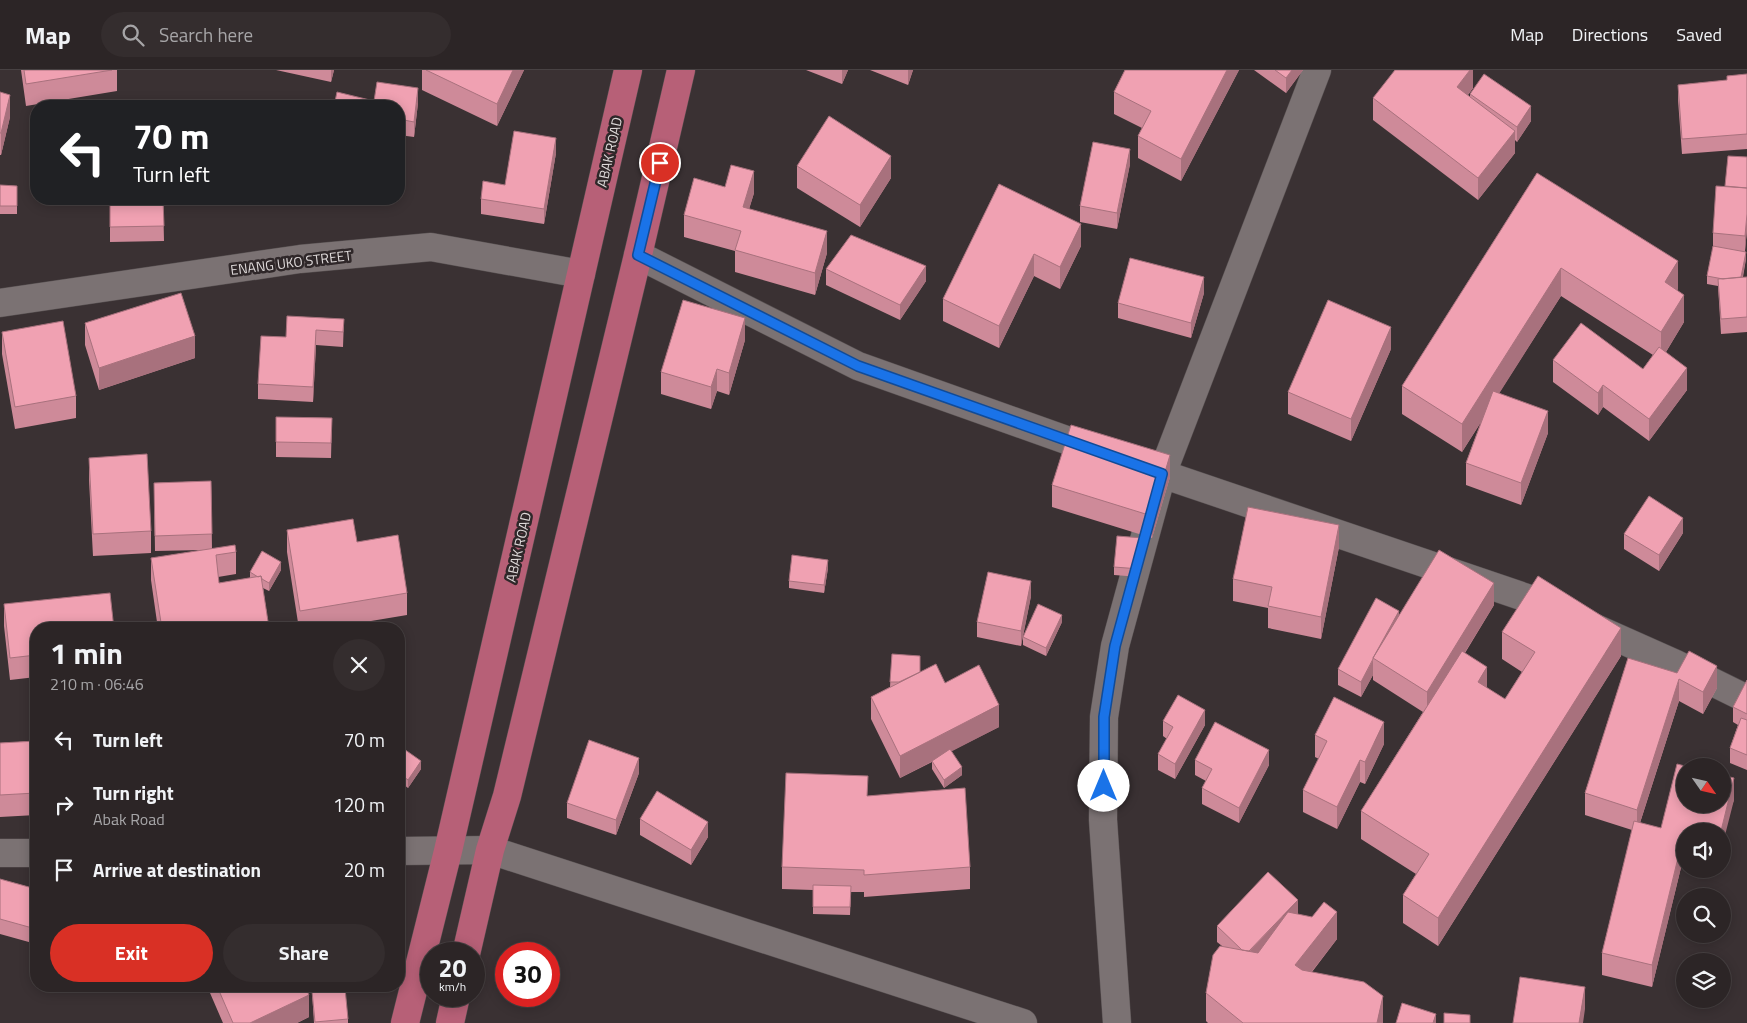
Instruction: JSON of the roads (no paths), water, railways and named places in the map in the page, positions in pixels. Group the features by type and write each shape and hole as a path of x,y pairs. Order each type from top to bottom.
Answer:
{"highway":[{"name":"ABAK ROAD","path":"405,1023 448,851 628,70"},
{"path":"469,942 638,255 681,70"},
{"path":"450,1023 454,1007"}],"street":[{"path":"1117,1023 1104,820 1104,717 1115,646 1162,474 1317,70"},
{"name":"ENANG UKO STREET","path":"0,303 300,259 431,248 581,274"},
{"path":"638,255 858,366 1162,474 1530,599 1676,664 1747,699"},
{"path":"405,851 490,850 1024,1023"},
{"path":"0,853 30,853"}]}
